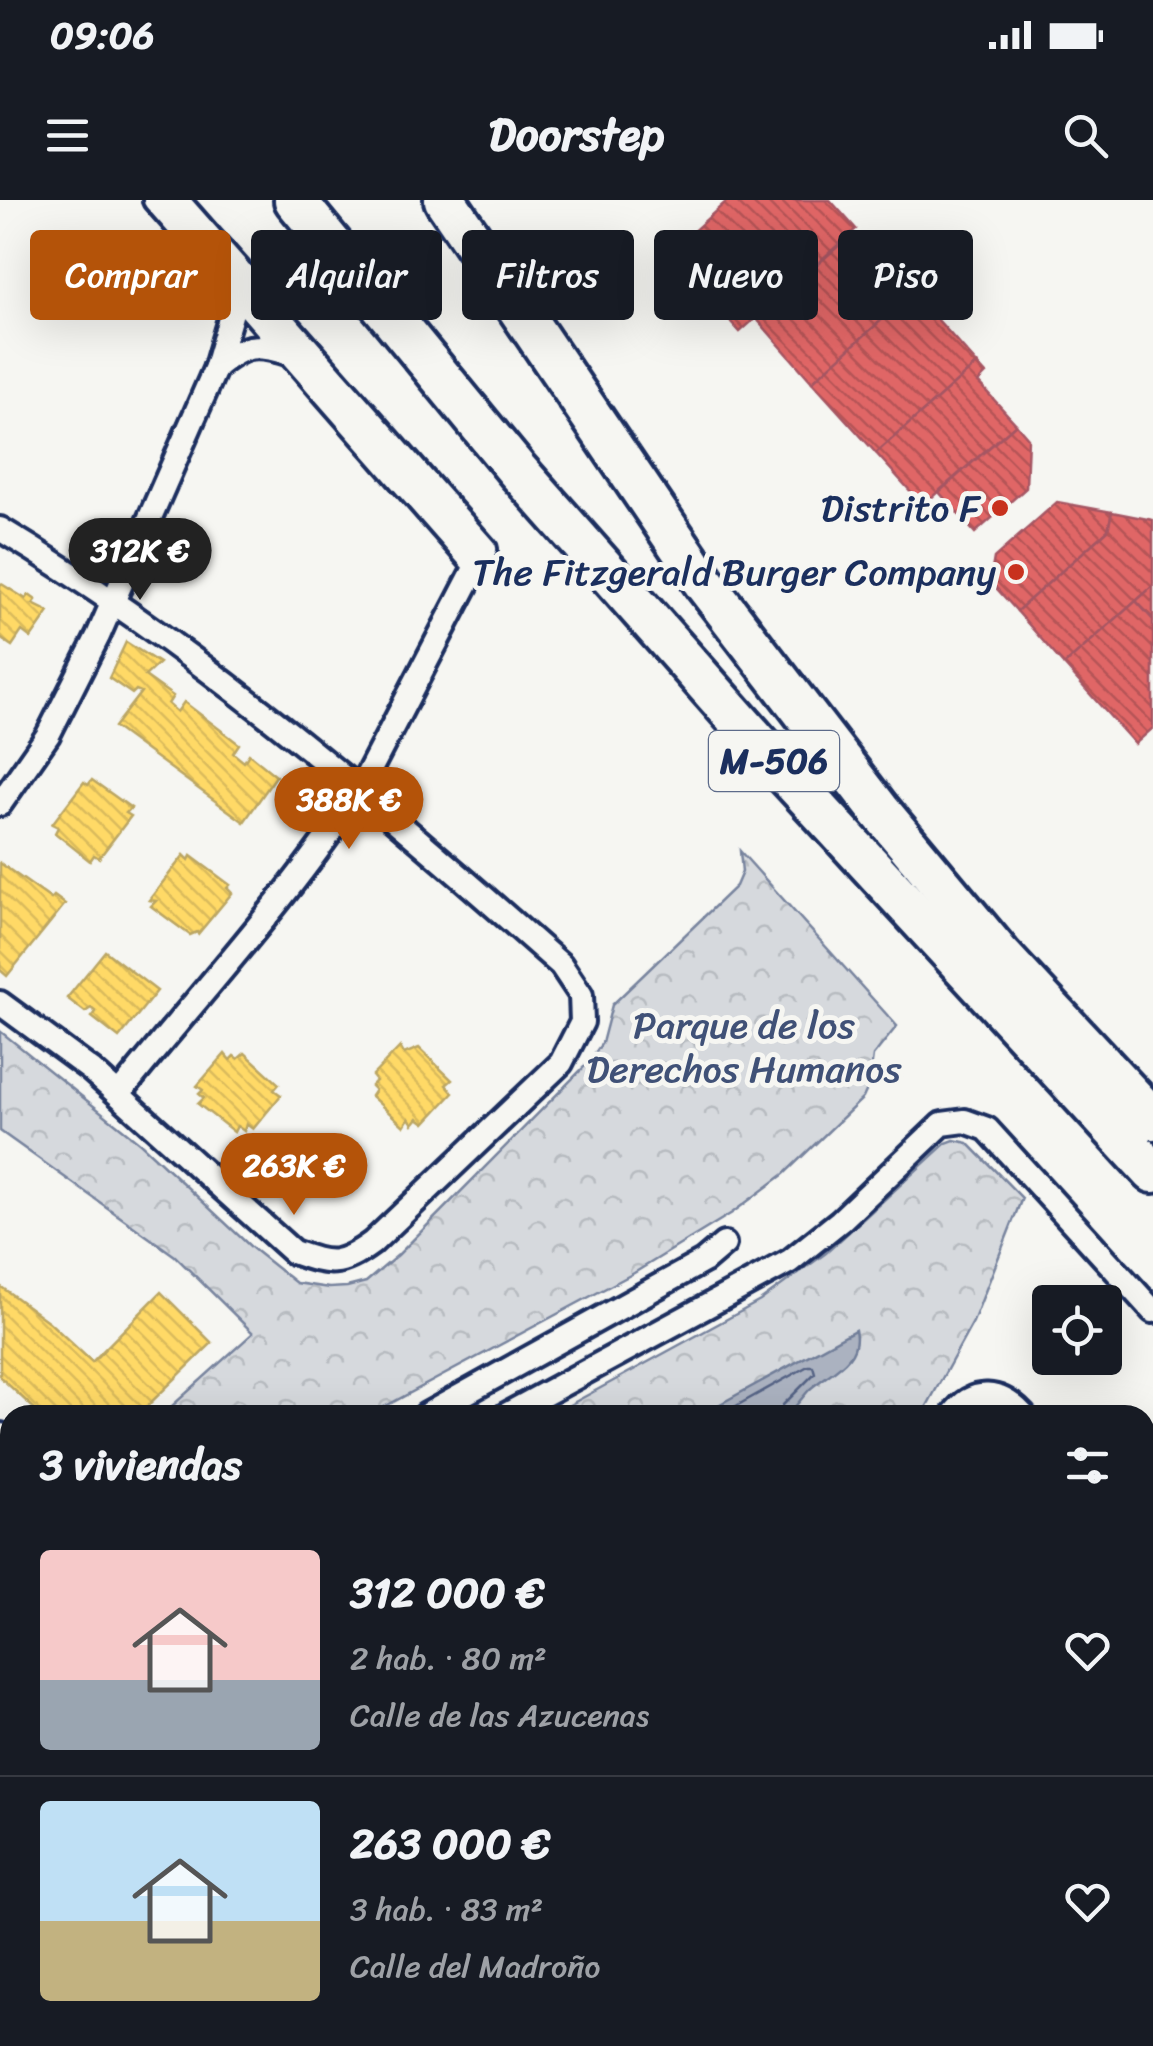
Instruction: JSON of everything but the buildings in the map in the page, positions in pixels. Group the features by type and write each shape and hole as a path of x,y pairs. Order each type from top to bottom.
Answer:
{"highway":[{"path":"271,200 346,291 408,338"},
{"name":"M-506","path":"294,200 529,485 784,772 1153,1172"},
{"name":"M-506","path":"445,200 705,584 855,780 1000,954 1153,1119"}],"street":[{"path":"155,200 182,230"},
{"path":"177,200 480,557"},
{"path":"231,286 480,557"},
{"path":"0,804 48,735 114,600 216,366 230,320"},
{"path":"216,366 239,348 268,346 290,354"},
{"path":"0,529 114,600 360,789 561,964 581,995 582,1022 562,1062 372,1243 346,1261 323,1263 293,1252 119,1094 0,1004"},
{"path":"119,1094 260,927 360,789 480,557"},
{"path":"524,1405 790,1261 840,1222 942,1124 965,1122 987,1129 1153,1311"},
{"path":"444,1405 704,1260 724,1244"},
{"path":"964,1405 974,1396 992,1394 1012,1405"}],"green space":[{"name":"Parque de los Derechos Humanos","path":"740,851 897,1026 873,1056 863,1098 784,1174 732,1213 634,1273 388,1405 173,1405 253,1333 175,1256 0,1131 0,1031 140,1143 252,1248 296,1283 329,1288 366,1282 398,1255 587,1064 602,1043 612,1005 736,886 742,872"},
{"name":"Parque de los Derechos Humanos","path":"946,1143 968,1143 1022,1198 973,1322 927,1405 569,1405 760,1301 826,1253"}],"water":[{"path":"855,1330 856,1341 849,1358 796,1405 718,1405"}],"place":[{"name":"Distrito F","path":"1000,508"},
{"name":"The Fitzgerald Burger Company","path":"1016,572"}]}
